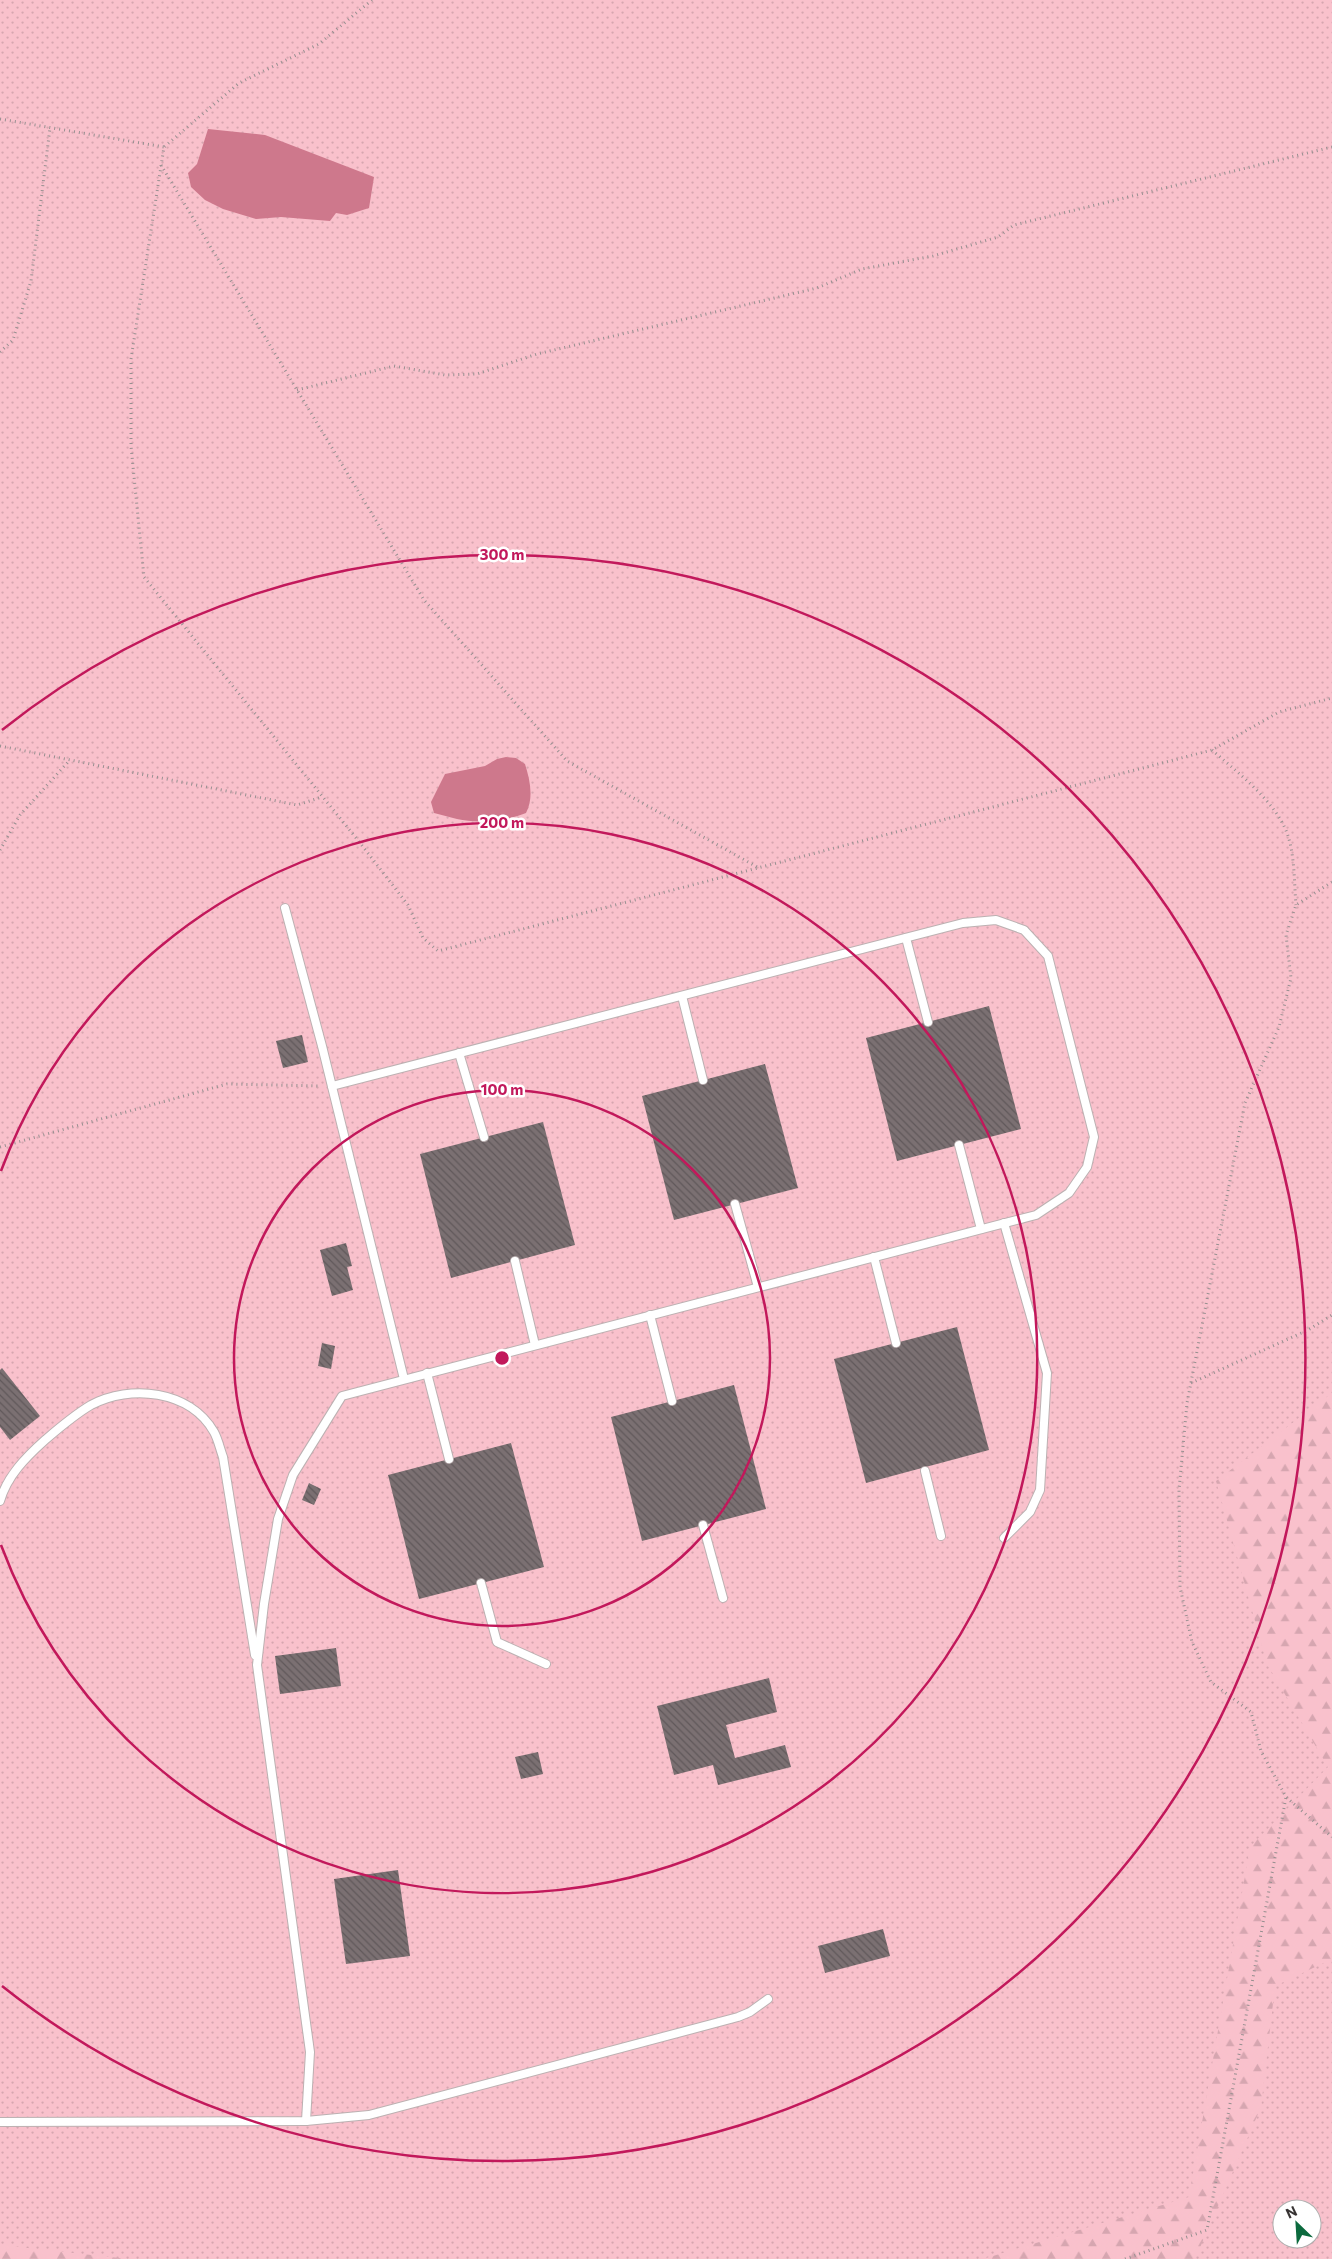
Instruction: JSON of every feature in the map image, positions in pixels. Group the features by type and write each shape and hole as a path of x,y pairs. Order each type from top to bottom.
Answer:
{"lane":[{"path":"285,908 332,1086 404,1379"},
{"path":"257,1665 264,1604 278,1519 293,1475 342,1396 1036,1215 1069,1193 1087,1167 1094,1138 1048,956 1024,930 996,920 963,924 906,938 332,1086"},
{"path":"906,938 928,1022"},
{"path":"682,996 703,1080"},
{"path":"460,1053 484,1137"},
{"path":"959,1145 981,1229"},
{"path":"735,1204 758,1287"},
{"path":"1004,1223 1047,1373 1040,1490 1030,1512 1004,1538"},
{"path":"874,1257 896,1343"},
{"path":"515,1261 535,1345"},
{"path":"650,1315 672,1401"},
{"path":"427,1373 449,1459"},
{"path":"0,1501 4,1488 28,1455 64,1423 92,1405 120,1395 149,1392 172,1398 197,1412 214,1431 223,1457 257,1665 310,2052 306,2122"},
{"path":"925,1471 941,1536"},
{"path":"704,1526 723,1598"},
{"path":"481,1583 497,1642 546,1664"},
{"path":"0,2122 306,2122 369,2115 738,2018 768,1999"}],"path":[{"path":"372,0 319,44 239,83 164,146 131,359 131,446 144,577 408,905 423,938 438,951 1212,750 1279,712 1332,698"},
{"path":"0,120 164,146"},
{"path":"0,352 13,340 31,280 50,128"},
{"path":"297,390 394,366 445,375 477,374 537,354 817,288 862,269 933,256 998,237 1014,224 1332,147"},
{"path":"161,164 424,600 567,761 760,868"},
{"path":"0,746 297,805 322,797"},
{"path":"1212,750 1264,797 1286,832 1292,858 1296,905 1286,934 1291,978 1279,1027 1245,1103 1190,1384 1179,1500 1180,1587 1192,1642 1211,1682 1251,1712 1261,1752 1286,1797 1332,1837"},
{"path":"0,850 20,815 69,760"},
{"path":"1296,905 1332,882"},
{"path":"0,1147 227,1084 332,1086"},
{"path":"1190,1384 1308,1330 1332,1315"},
{"path":"1125,2259 1207,2230 1286,1797"}],"green space":[{"path":"0,0 1332,0 1332,2259 0,2259"},
{"path":"1332,1393 1332,1959 1275,1986 1261,2107 1195,2259 983,2259 1189,2197 1250,1847 1328,1767 1267,1664 1216,1481"},
{"path":"0,2245 128,2259 0,2259"}],"shaded area":[{"path":"208,129 265,135 374,177 369,208 347,215 336,213 330,221 281,217 256,219 223,209 205,200 191,187 188,173 197,164"},
{"path":"506,757 516,758 525,764 531,795 526,813 492,821 465,821 434,813 431,802 445,774 485,766 497,759"}],"building":[{"path":"989,1006 1021,1129 897,1161 866,1038"},
{"path":"302,1035 308,1062 283,1068 276,1041"},
{"path":"765,1064 798,1188 674,1220 642,1096"},
{"path":"543,1122 575,1245 451,1278 420,1154"},
{"path":"346,1243 352,1266 347,1267 353,1290 332,1296 320,1250"},
{"path":"957,1327 989,1450 866,1483 834,1359"},
{"path":"322,1343 335,1346 331,1369 318,1366"},
{"path":"2,1368 40,1416 10,1440 0,1427 0,1370"},
{"path":"734,1385 766,1509 642,1541 611,1417"},
{"path":"511,1443 544,1567 419,1599 388,1475"},
{"path":"309,1483 321,1489 314,1505 302,1500"},
{"path":"336,1648 341,1686 280,1694 275,1656"},
{"path":"769,1678 777,1712 726,1725 735,1758 785,1745 791,1767 718,1785 713,1765 674,1775 657,1706"},
{"path":"538,1752 543,1774 521,1779 515,1757"},
{"path":"398,1870 410,1956 346,1964 334,1879"},
{"path":"883,1929 890,1956 825,1973 818,1946"}]}
